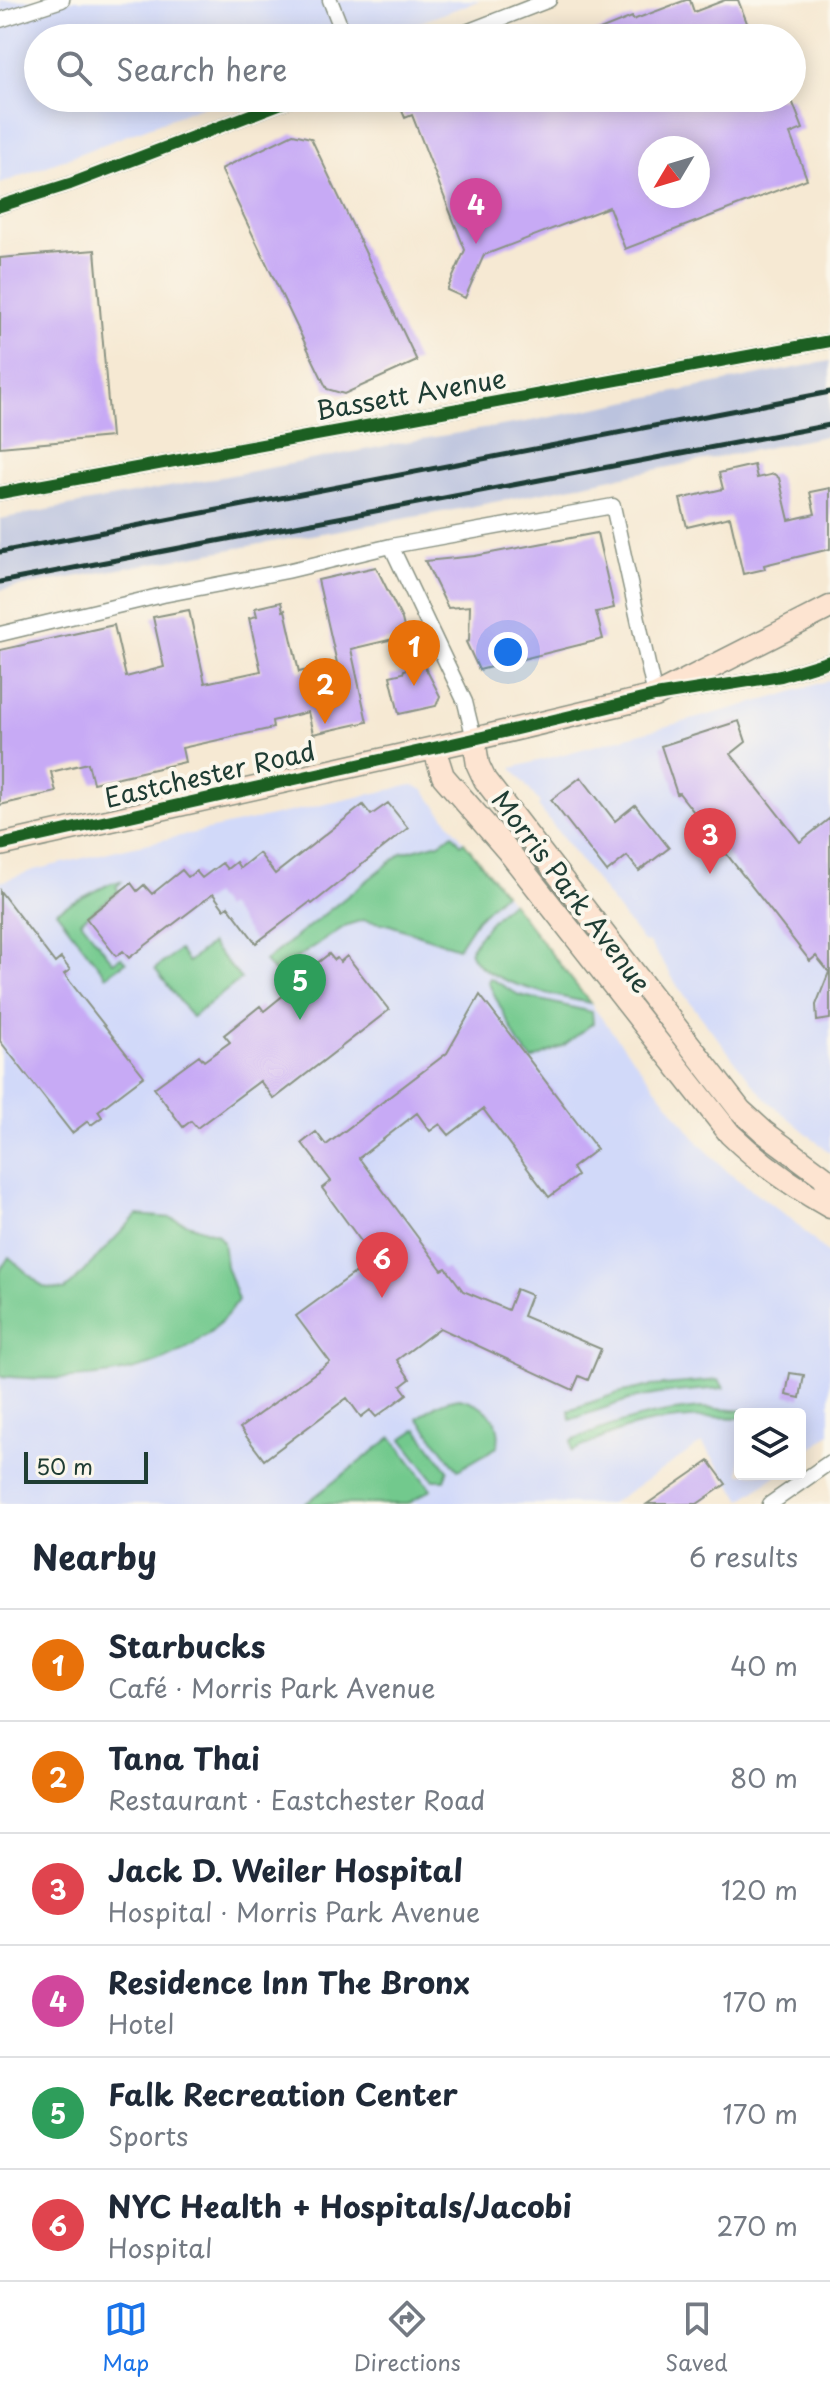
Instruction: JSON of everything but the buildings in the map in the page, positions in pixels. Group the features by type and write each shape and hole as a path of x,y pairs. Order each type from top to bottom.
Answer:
{"main road":[{"name":"Eastchester Road","path":"3,842 434,748 655,696 830,607"},
{"name":"Morris Park Avenue","path":"474,739 478,765 485,780 740,1110 823,1176 830,1188"},
{"name":"Morris Park Avenue","path":"434,748 443,776 508,851 730,1134 751,1154 830,1207"}],"street":[{"path":"0,20 62,0"},
{"path":"330,0 339,24"},
{"path":"487,24 549,0"},
{"path":"0,206 70,184 258,112"},
{"name":"Bassett Avenue","path":"0,493 830,341"},
{"path":"0,634 391,546 613,506 655,696 781,676 830,661"},
{"name":"Morris Park Avenue","path":"391,546 465,702 474,739"},
{"path":"770,1504 830,1462"}],"shaded area":[{"path":"0,0 480,0 416,24 24,24 24,112 188,112 0,184"},
{"path":"830,361 830,435 459,509 0,590 0,519 531,421"},
{"path":"830,680 830,1153 766,1099 750,1080 678,987 648,942 644,943 512,768"},
{"path":"412,785 424,790 699,1143 730,1174 790,1218 830,1256 830,1433 806,1453 806,1408 734,1408 734,1480 770,1480 742,1500 702,1443 610,1504 0,1504 0,882 34,870"}],"green space":[{"path":"453,834 461,844 464,842 504,893 477,919 458,948 387,924 363,920 347,925 274,973 265,961 402,853 439,843"},
{"path":"121,882 116,887 119,891 81,921 113,962 121,957 126,962 106,976 56,911 111,883"},
{"path":"511,902 590,1003 521,986 487,971 476,961 470,950 488,924"},
{"path":"211,944 241,979 192,1017 155,969 179,950 188,962"},
{"path":"490,978 519,995 592,1012 593,1023 563,1046 532,1060 518,1042 488,982"},
{"path":"137,1215 171,1218 217,1234 223,1242 226,1266 238,1300 217,1326 192,1345 163,1360 132,1370 65,1378 0,1376 0,1271 9,1257 43,1287 64,1290"},
{"path":"719,1380 724,1388 631,1399 570,1420 569,1410 618,1393 651,1386"},
{"path":"459,1398 476,1404 490,1414 499,1437 497,1447 458,1470 418,1418 437,1405"},
{"path":"683,1410 734,1410 734,1418 653,1422 625,1429 572,1451 571,1441 604,1428 650,1415"},
{"path":"417,1429 448,1470 444,1480 434,1480 402,1439"},
{"path":"392,1437 431,1489 408,1504 305,1504"}],"railway":[{"path":"0,552 830,392"},
{"path":"0,582 830,425"}],"cycle path":[{"path":"0,206 70,184 258,112"},
{"path":"0,493 830,341"},
{"path":"0,845 655,696 781,676 830,661"}],"place":[{"name":"Residence Inn The Bronx","path":"476,244"},
{"name":"Starbucks","path":"414,686"},
{"name":"Tana Thai","path":"325,724"},
{"name":"Jack D. Weiler Hospital","path":"710,874"},
{"name":"Falk Recreation Center","path":"300,1020"},
{"name":"NYC Health + Hospitals/Jacobi","path":"382,1298"}]}
